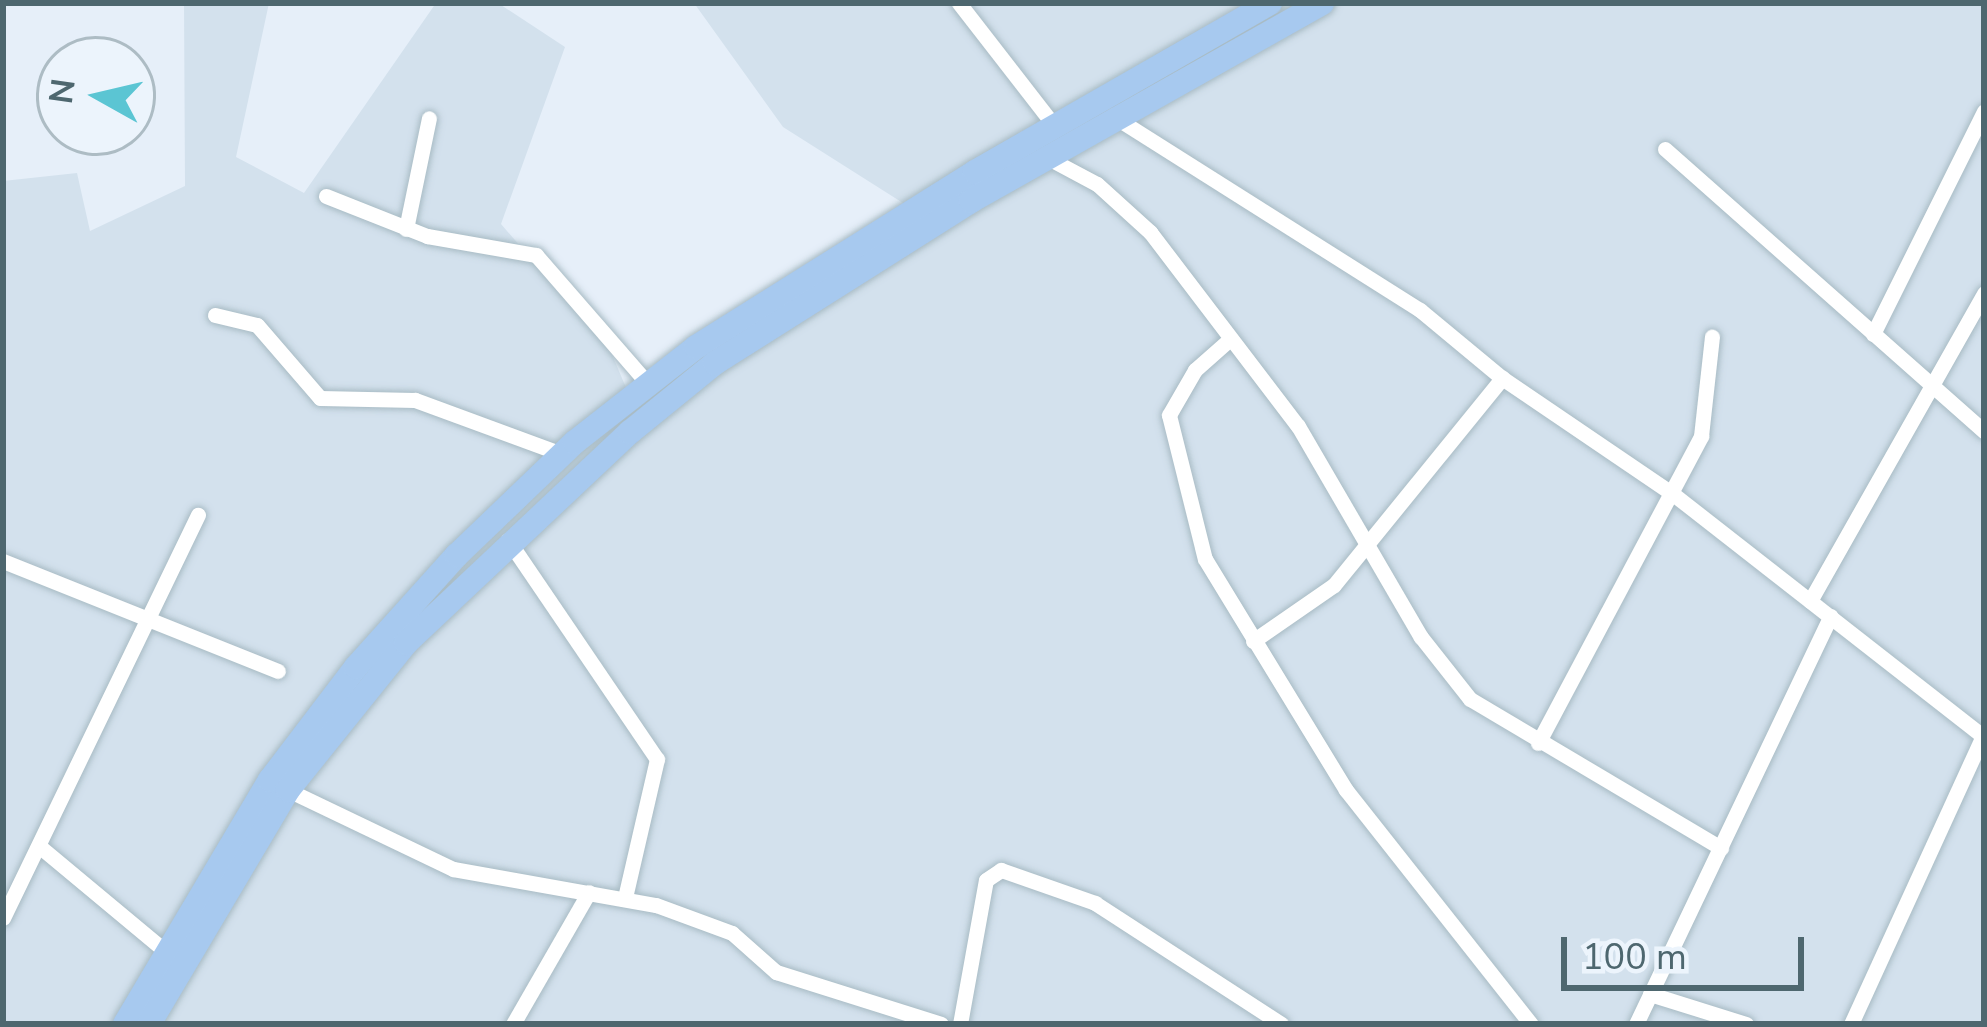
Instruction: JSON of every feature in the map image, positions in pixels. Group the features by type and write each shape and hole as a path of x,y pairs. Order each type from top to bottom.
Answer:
{"main road":[{"path":"149,1024 287,790 406,643 508,540 715,363 1048,158 1270,3"},
{"path":"125,1024 164,950 270,781 356,667 562,454 696,347 1056,128 1108,113 1322,3"}],"street":[{"path":"959,3 1056,128"},
{"path":"1873,334 1984,111"},
{"path":"1108,113 1420,310 1502,378 1672,494 1983,736 1851,1024"},
{"path":"406,229 429,118"},
{"path":"1665,148 1931,392 1984,430"},
{"path":"1048,158 1097,184 1150,232 1298,426 1421,638 1470,699 1721,848"},
{"path":"326,196 406,229 536,255 648,384"},
{"path":"1810,601 1982,300"},
{"path":"215,315 257,325 320,398 415,400 562,454"},
{"path":"1538,743 1702,436 1712,337"},
{"path":"1230,339 1195,370 1169,415 1205,559 1346,790 1531,1024"},
{"path":"1253,641 1320,599 1502,378"},
{"path":"3,918 199,515"},
{"path":"508,540 657,759 625,898"},
{"path":"3,561 153,615 278,671"},
{"path":"1636,1024 1831,616"},
{"path":"287,790 453,869 625,898 732,934 798,981 941,1024"},
{"path":"39,846 164,950"},
{"path":"960,1024 986,880 1001,870 1096,904 1281,1024"},
{"path":"513,1024 589,892"},
{"path":"1650,994 1747,1024"}],"shaded area":[{"path":"184,3 269,3 236,157 304,193 436,3 498,3 565,47 501,224 610,350 630,397 914,210 783,127 694,3 1984,3 1984,1024 3,1024 3,181 77,173 90,231 185,186"}]}
